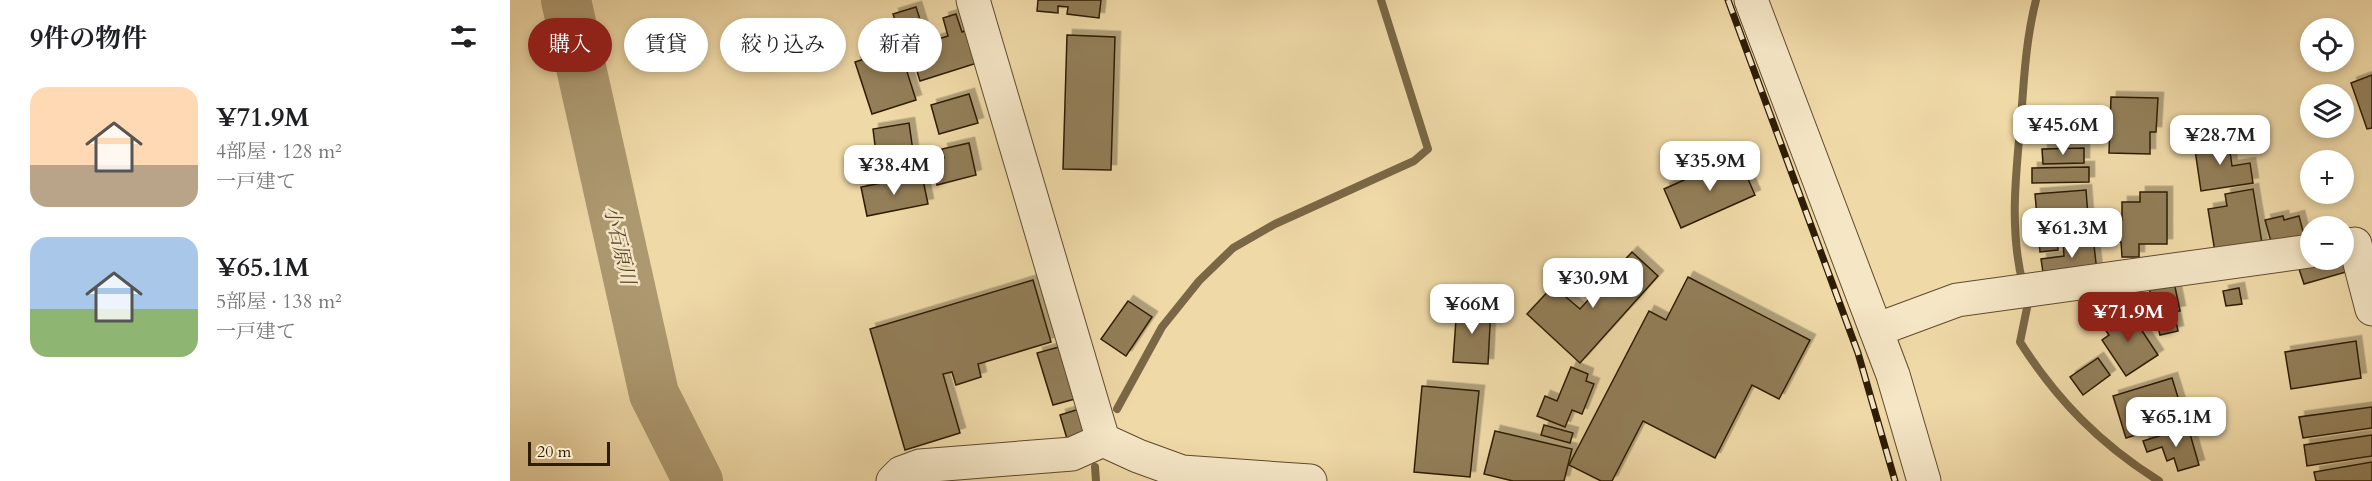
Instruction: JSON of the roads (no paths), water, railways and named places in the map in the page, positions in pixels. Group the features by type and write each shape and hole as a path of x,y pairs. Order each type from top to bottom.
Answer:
{"street":[{"path":"973,0 1103,440"},
{"path":"1751,0 1893,375 1924,481"},
{"path":"2354,244 2372,309"},
{"path":"1876,330 1957,300 2300,252"},
{"path":"893,481 901,473 920,466 1072,454 1103,440 1182,472 1310,481"}],"waterway":[{"name":"小石原川","path":"566,0 654,394 698,481"},
{"path":"1117,409 1162,327 1199,281 1233,248 1275,224 1414,161 1428,149 1381,0"},
{"path":"2023,284 2016,243 2016,181 2026,59 2036,0"},
{"path":"2026,297 2028,303 2020,342 2034,363 2065,402 2099,436 2159,481"},
{"path":"1095,467 1096,481"}],"railway":[{"path":"1728,0 1858,353 1895,481"}]}
